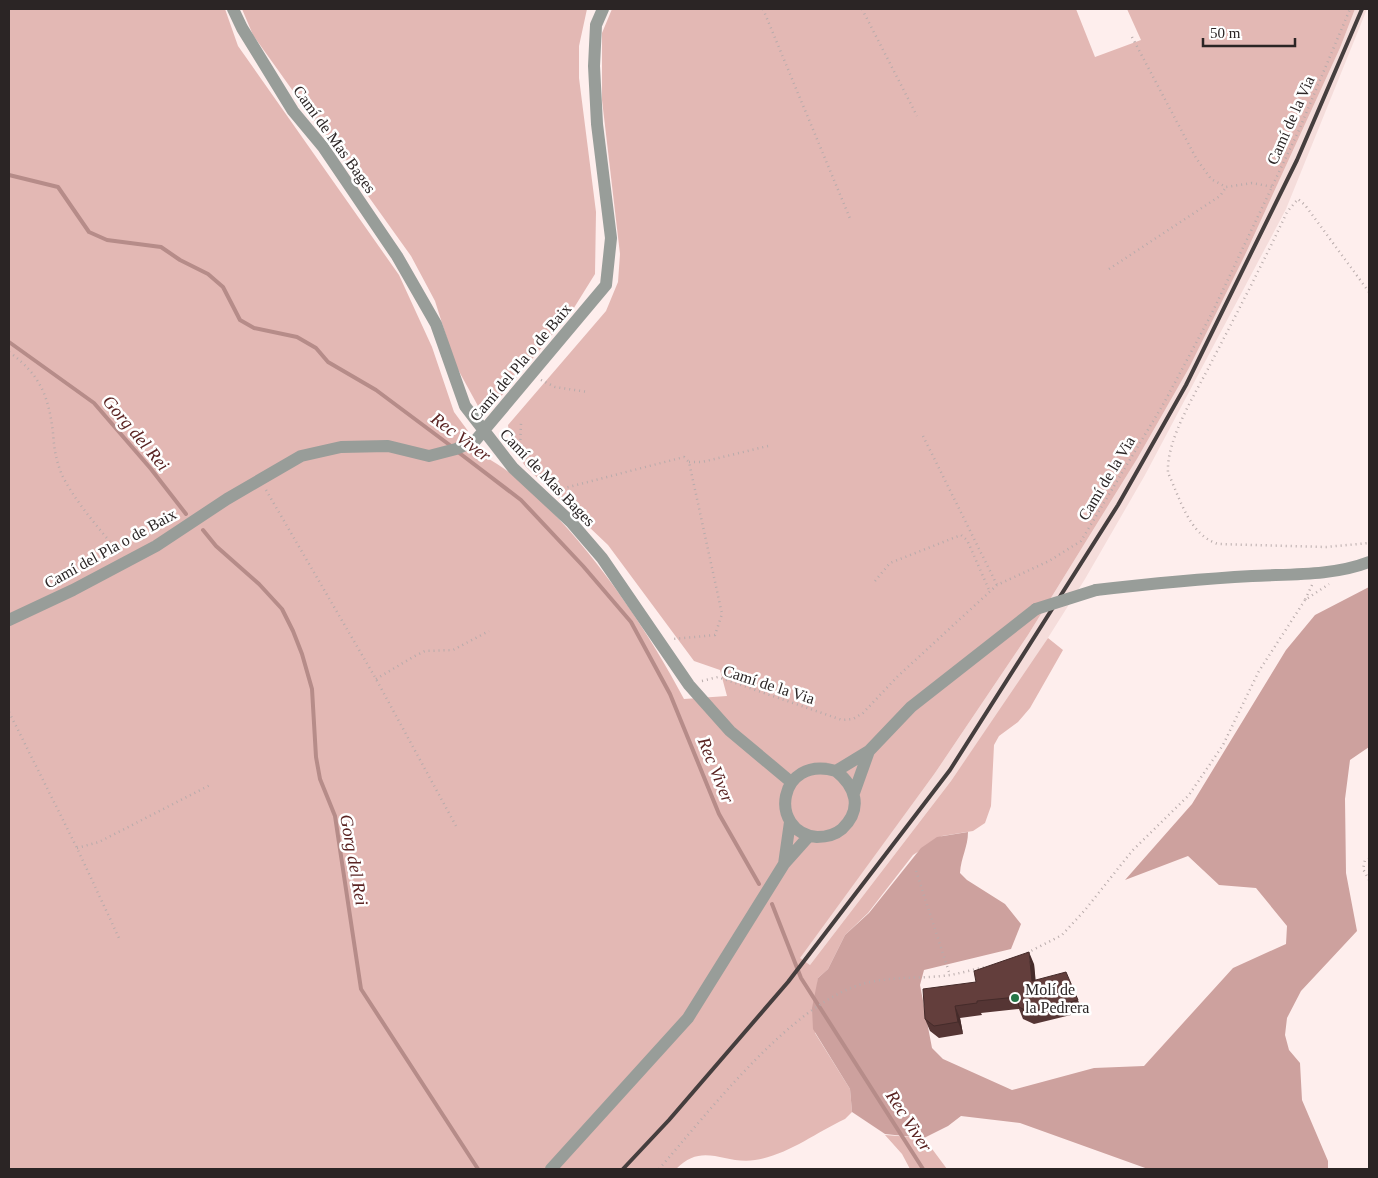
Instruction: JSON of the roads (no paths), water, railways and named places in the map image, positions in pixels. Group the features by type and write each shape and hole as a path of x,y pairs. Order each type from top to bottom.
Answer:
{"street":[{"name":"Camí de Mas Bages","path":"234,9 242,28 293,111 323,147 397,256 436,324 465,406 479,436 570,522 602,558 689,685 730,731 790,782"},
{"name":"Camí del Pla o de Baix","path":"9,620 73,590 126,562 301,456 341,447 388,446 429,456 456,449 479,436 606,285 611,238 597,124 594,66 596,25 603,9"},
{"path":"836,771 869,751 911,707 1036,609 1096,590 1165,581 1318,572 1354,568 1369,562"},
{"path":"854,793 847,780 836,771 824,767 811,768 790,782 785,795 785,809 790,822 809,836 824,837 838,832 849,822 854,808 854,793 869,751"},
{"path":"784,864 790,822"},
{"path":"551,1169 688,1018 784,864 809,836"}],"waterway":[{"name":"Rec Viver","path":"9,175 58,187 89,232 107,240 161,247 180,260 208,274 223,287 240,320 254,328 297,337 316,348 328,362 376,390 451,446"},
{"name":"Gorg del Rei","path":"9,342 94,403 151,469 186,514"},
{"name":"Rec Viver","path":"458,452 521,500 583,566 631,622 670,694 719,814 759,884"},
{"name":"Gorg del Rei","path":"203,530 216,546 259,584 282,609 293,631 312,689 316,757 320,779 335,816 361,989 478,1169"},
{"name":"Rec Viver","path":"772,904 801,978 923,1169"}],"railway":[{"path":"623,1169 669,1120 788,982 950,770 1118,505 1186,385 1297,160 1362,9"}],"place":[{"name":"Molí de la Pedrera","path":"1015,998"}]}
